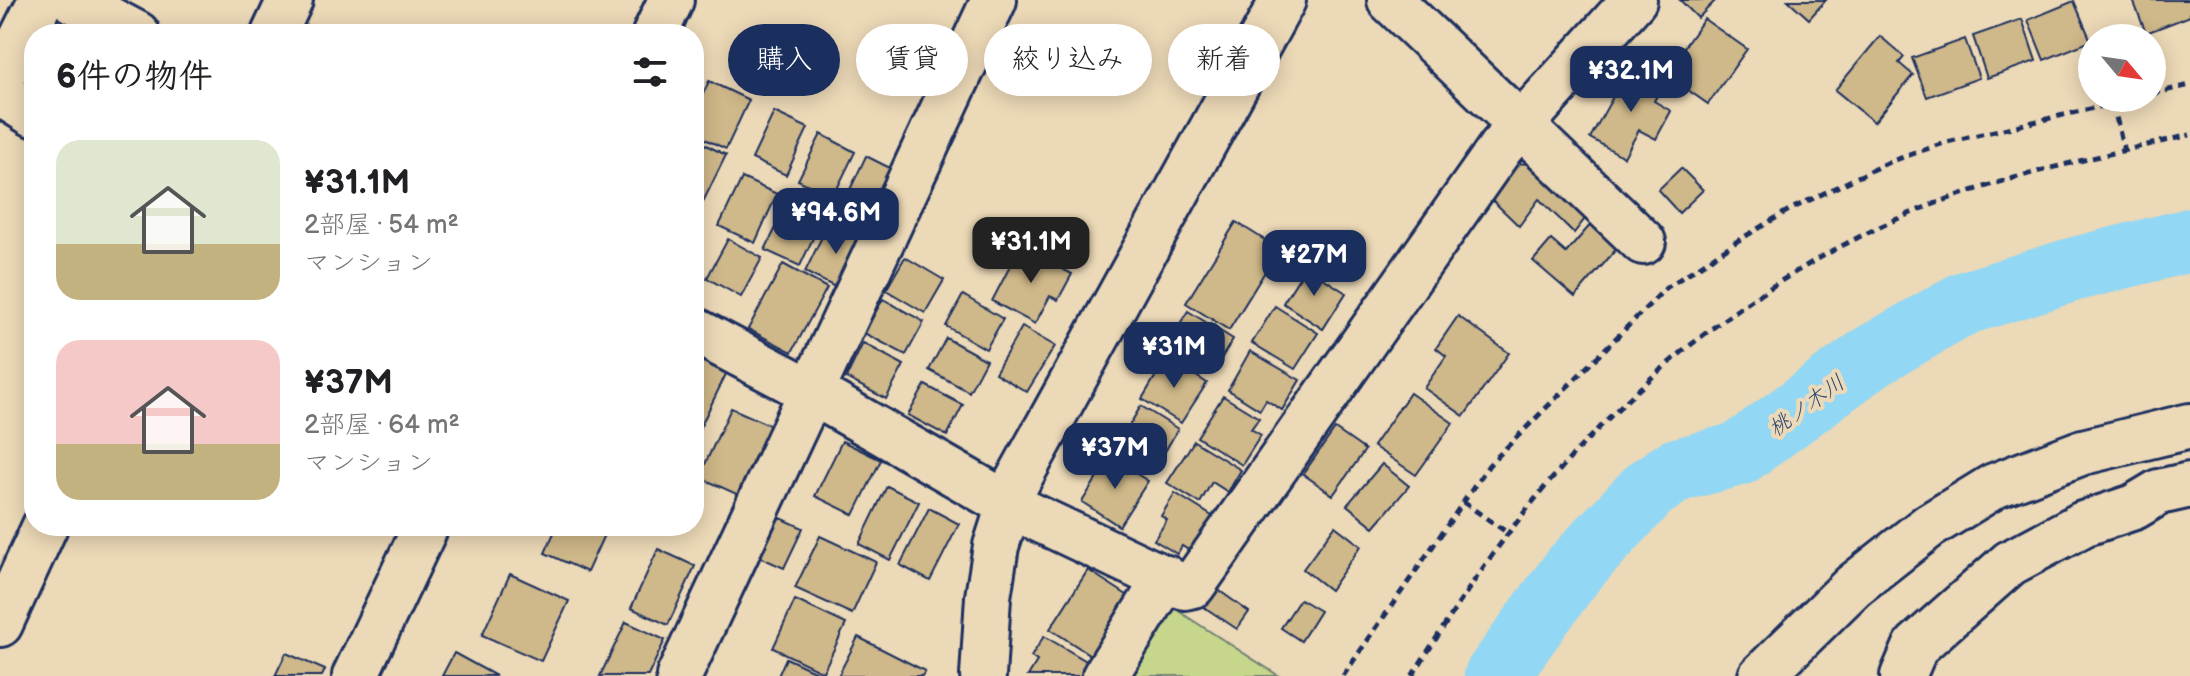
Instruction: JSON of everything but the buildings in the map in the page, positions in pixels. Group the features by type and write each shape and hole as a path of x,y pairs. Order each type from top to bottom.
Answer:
{"street":[{"path":"29,24 41,0"},
{"path":"73,0 118,24"},
{"path":"279,24 290,0"},
{"path":"660,24 671,0"},
{"path":"679,676 994,0"},
{"path":"983,676 985,629 996,546 1029,454 1283,0"},
{"path":"1390,0 1643,242"},
{"path":"704,335 812,392 1009,505 1185,587 1193,585 1520,124 1634,0"},
{"path":"0,82 24,34"},
{"path":"0,93 24,108"},
{"path":"1761,676 1853,586 1929,526 1994,486 2083,452 2190,426"},
{"path":"1903,676 1916,646 2010,563 2083,524 2134,507 2180,482"},
{"path":"0,624 40,536"},
{"path":"355,676 421,536"},
{"path":"1105,676 1166,578"},
{"path":"959,676 966,658 985,629"}],"path":[{"path":"2166,91 2190,85"},
{"path":"1343,676 1489,465 1666,288 1739,240 1812,199 1889,162 1947,142 2078,112"},
{"path":"2115,112 2124,151"},
{"path":"1412,676 1508,533 1586,441 1632,395 1689,346 1821,256 1905,216 2004,180 2190,135"},
{"path":"1463,502 1508,533"}],"green space":[{"path":"1169,605 1279,676 1121,676"}],"waterway":[{"name":"桃ノ木川","path":"1496,676 1574,569 1650,488 1677,470 1739,454 1874,355 1965,303 2075,269 2190,240"}]}
